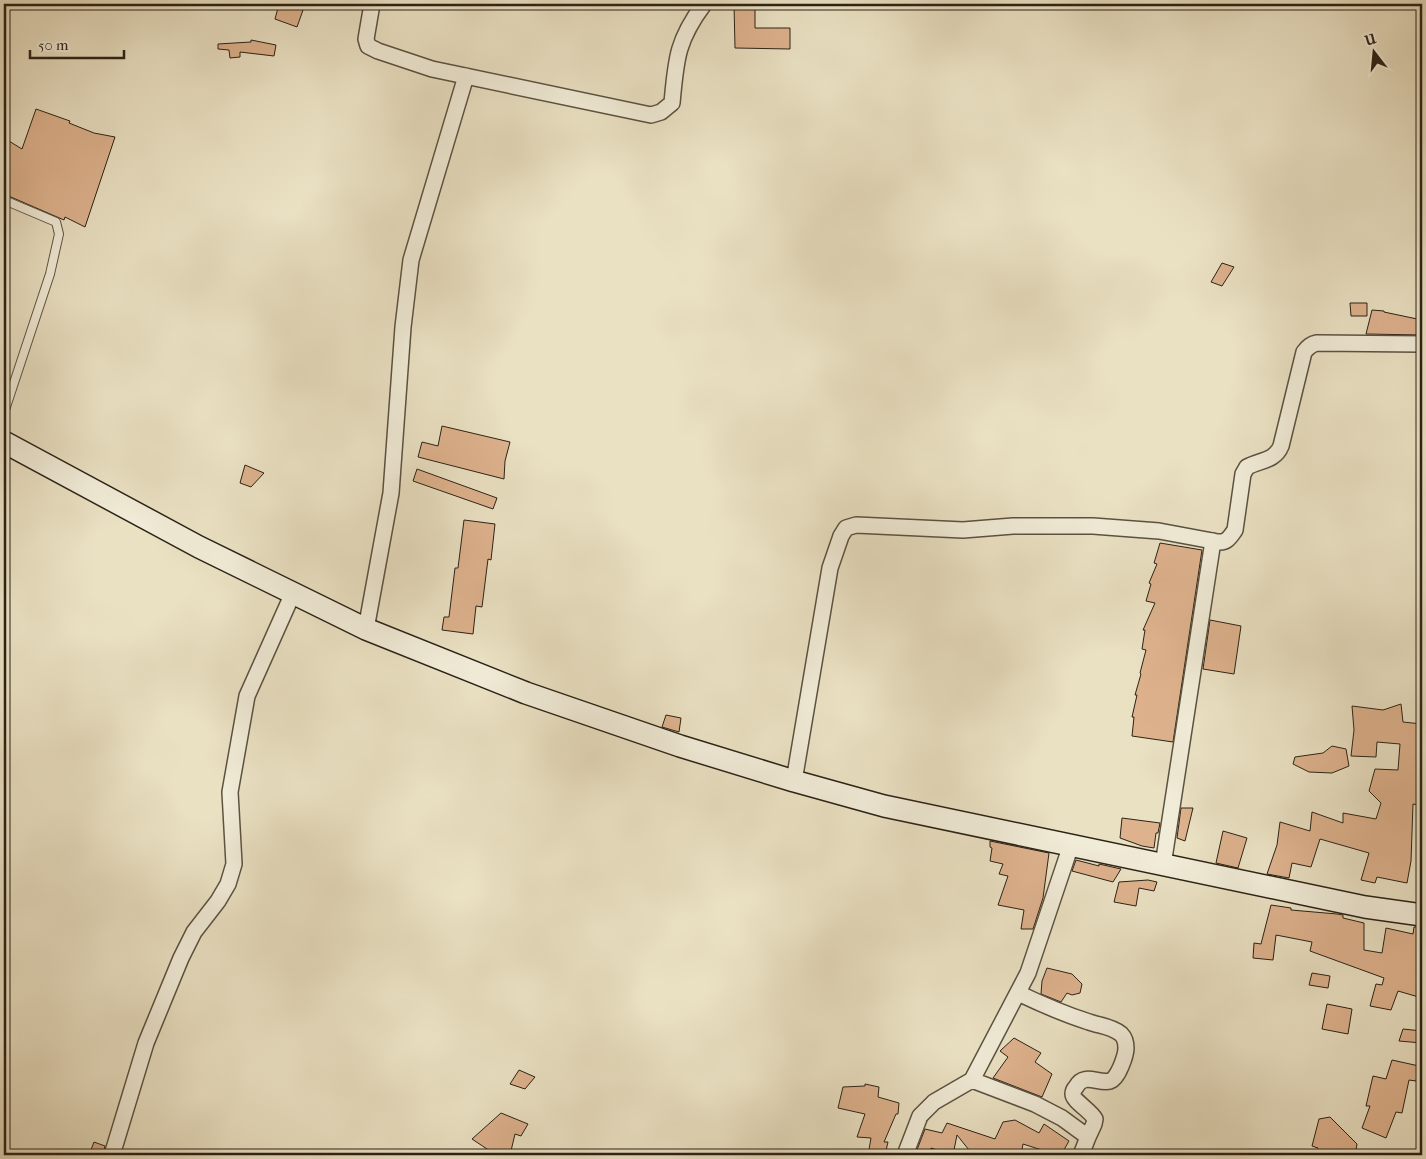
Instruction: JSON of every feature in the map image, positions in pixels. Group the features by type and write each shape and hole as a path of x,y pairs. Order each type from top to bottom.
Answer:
{"street":[{"path":"372,4 366,39 368,46 378,51 432,69 651,115 667,109 672,103 675,64 683,36 704,4"},
{"path":"366,629 391,493 402,336 411,260 466,76"},
{"path":"794,782 830,568 841,536 846,528 856,525 963,530 1013,526 1093,526 1159,531 1225,542 1234,530 1243,474 1247,467 1271,458 1278,453 1284,439 1304,352 1307,348 1317,342 1422,344"},
{"path":"4,442 199,547 366,629 526,693 680,746 794,782 884,806 1365,906 1422,915"},
{"path":"1163,865 1213,541"},
{"path":"112,1155 146,1044 181,958 194,932 218,901 228,884 234,864 230,792 247,696 293,593"},
{"path":"905,1155 920,1116 934,1102 972,1080 1028,973 1071,845"},
{"path":"1018,993 1046,1006 1110,1028 1122,1035 1126,1040 1126,1049 1115,1078 1111,1081 1082,1080 1077,1084 1074,1091 1075,1100 1095,1119 1081,1155"},
{"path":"972,1080 1035,1104 1062,1118 1088,1137"}],"lane":[{"path":"4,200 56,222 59,234 50,274 4,413"}],"building":[{"path":"279,4 286,4 303,10 297,27 275,19"},
{"path":"734,4 755,4 755,28 790,28 790,49 735,48"},
{"path":"251,40 276,45 274,56 240,52 240,57 230,58 229,50 218,49 218,44 251,42"},
{"path":"36,109 70,121 69,123 94,133 115,137 85,227 65,217 64,220 4,194 4,138 22,149"},
{"path":"1222,263 1234,267 1222,286 1211,282"},
{"path":"1350,303 1367,303 1367,316 1351,316"},
{"path":"1372,310 1422,320 1422,335 1366,334"},
{"path":"442,426 510,442 505,461 504,479 418,457 422,442 438,446"},
{"path":"245,465 264,473 251,487 240,483"},
{"path":"417,469 497,498 493,509 413,481"},
{"path":"464,520 495,524 491,560 488,559 482,607 476,606 473,634 442,630 444,617 449,617 455,568 458,568"},
{"path":"1160,543 1202,550 1173,742 1132,736 1134,717 1132,717 1137,695 1135,695 1146,650 1142,649 1145,630 1143,630 1155,603 1146,601 1151,584 1149,583 1157,564 1154,563"},
{"path":"1210,620 1241,626 1234,674 1203,669"},
{"path":"1401,704 1403,722 1422,724 1419,767 1422,767 1422,806 1413,804 1411,861 1407,883 1377,877 1375,883 1361,880 1369,853 1320,839 1311,867 1292,863 1289,878 1267,874 1277,845 1280,822 1310,831 1312,812 1343,823 1343,813 1376,819 1381,803 1369,791 1375,769 1398,770 1400,744 1377,742 1376,757 1351,756 1354,730 1352,706 1383,710"},
{"path":"666,715 681,718 679,732 662,727"},
{"path":"1332,746 1346,749 1349,766 1332,773 1309,772 1293,764 1295,757 1323,753"},
{"path":"1181,808 1193,808 1185,841 1177,838"},
{"path":"1122,818 1160,823 1158,833 1156,833 1154,848 1120,838"},
{"path":"1223,831 1247,838 1238,868 1216,863"},
{"path":"990,841 1049,853 1043,898 1033,929 1021,929 1024,910 998,905 1008,876 999,874 1003,864 990,861 992,848 990,847"},
{"path":"1076,860 1121,869 1113,882 1072,871"},
{"path":"1148,880 1157,882 1154,891 1139,888 1136,906 1114,902 1119,882"},
{"path":"1271,905 1291,908 1291,910 1343,915 1343,918 1364,923 1364,950 1382,953 1386,928 1413,934 1414,927 1422,927 1422,998 1398,991 1391,1010 1370,1006 1376,984 1382,985 1384,978 1310,951 1312,942 1276,935 1273,960 1253,958 1254,943 1261,944"},
{"path":"1047,968 1072,974 1082,984 1080,993 1072,995 1067,993 1061,1002 1041,994 1042,981"},
{"path":"1312,973 1330,976 1328,988 1309,985"},
{"path":"1327,1004 1352,1009 1348,1034 1322,1029"},
{"path":"1403,1029 1422,1031 1422,1043 1399,1041"},
{"path":"1014,1038 1041,1053 1035,1062 1052,1074 1042,1097 993,1078 1008,1057 1000,1051"},
{"path":"1392,1060 1419,1066 1416,1081 1409,1080 1402,1113 1396,1112 1386,1138 1362,1128 1370,1106 1366,1106 1373,1076 1386,1079"},
{"path":"519,1070 535,1077 525,1089 510,1084"},
{"path":"865,1084 879,1087 878,1097 899,1103 898,1114 896,1114 884,1142 888,1142 885,1155 868,1155 871,1138 857,1137 865,1114 838,1108 843,1087 865,1086"},
{"path":"501,1113 528,1124 521,1136 515,1134 510,1155 496,1155 472,1139"},
{"path":"1330,1117 1357,1144 1355,1155 1313,1155 1318,1148 1312,1146 1319,1119"},
{"path":"1015,1120 1039,1133 1044,1124 1069,1141 1061,1155 1043,1155 1045,1151 1023,1144 1021,1155 973,1155 957,1135 953,1155 931,1148 929,1155 915,1155 925,1129 942,1133 947,1123 995,1139 1003,1122"},
{"path":"94,1142 105,1146 103,1155 89,1155"}]}
